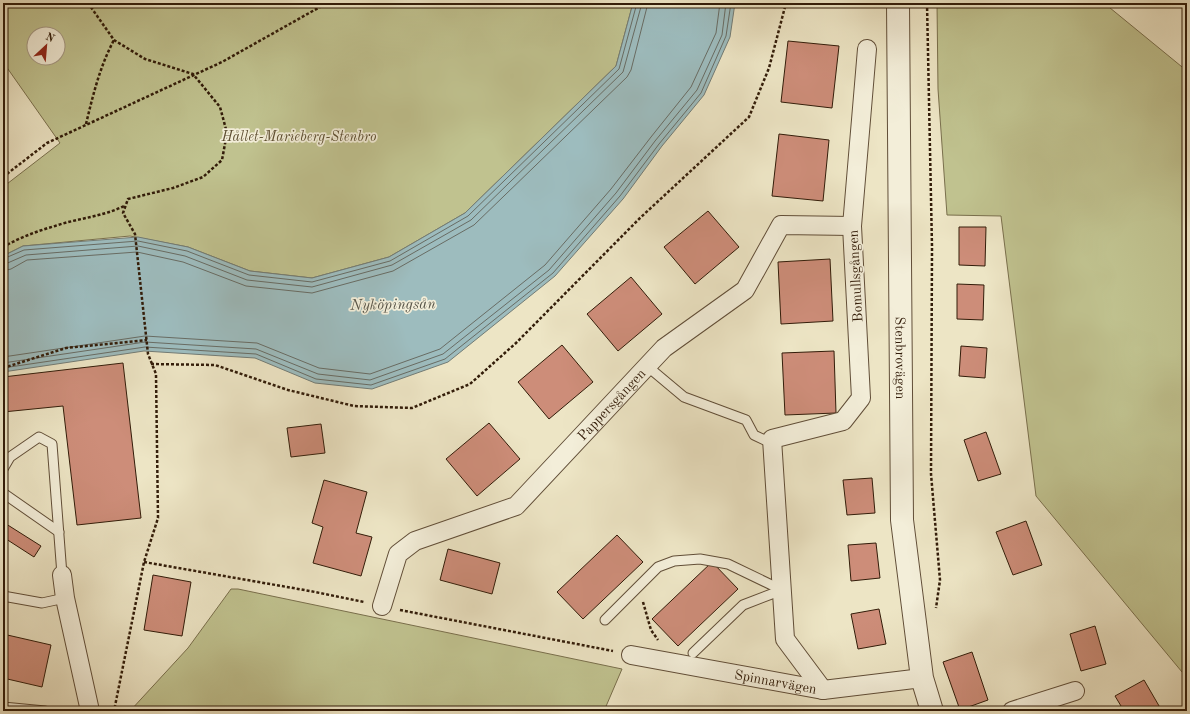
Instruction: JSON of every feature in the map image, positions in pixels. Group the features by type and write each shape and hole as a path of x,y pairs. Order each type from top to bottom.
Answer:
{"street":[{"name":"Stenbrovägen","path":"898,3 902,520 922,678 932,711"},
{"name":"Bomullsgången","path":"773,444 772,439 843,421 861,398 852,226 867,48"},
{"name":"Pappersgången","path":"382,606 398,554 415,541 516,506 664,348 745,290 781,225 852,226"},
{"path":"773,444 785,639 824,690"},
{"path":"62,575 65,598 90,711"},
{"name":"Spinnarvägen","path":"630,654 824,690 922,678"},
{"path":"1012,711 1075,691"}],"lane":[{"path":"647,366 684,398 746,420 754,435 773,444"},
{"path":"3,469 10,457 39,437 52,444 62,575"},
{"path":"3,493 59,532"},
{"path":"605,620 658,567 674,561 700,559 728,564 782,590"},
{"path":"693,653 743,605 782,590"},
{"path":"3,596 42,603 65,598"},
{"path":"3,707 45,711"}],"path":[{"path":"88,3 114,40 145,59 192,74 220,107 228,133 222,160 203,177 173,188 128,199 123,213 135,234 148,354 156,374 158,518 144,562 114,711"},
{"path":"3,177 47,143 192,74 222,62 328,3"},
{"path":"151,364 215,365 288,390 354,406 412,408 470,384 516,343 640,218 749,117 769,68 786,3"},
{"path":"927,3 932,247 931,474 940,580 936,609"},
{"path":"86,125 93,93 114,40"},
{"path":"3,247 56,225 109,214 125,206"},
{"path":"3,368 66,348 147,340"},
{"path":"636,588 646,608 651,630 661,645"}],"green space":[{"name":"Hållet-Marieberg-Stenbro","path":"3,3 633,3 616,66 465,213 389,257 312,278 250,271 188,247 130,236 23,246 3,256 3,187 60,143 3,62"},
{"path":"937,3 1104,3 1187,71 1187,678 1036,496 1001,216 947,215 938,89"},
{"path":"231,589 238,589 622,669 604,711 130,711 188,648"}],"water":[{"name":"Nyköpingsån","path":"633,3 735,3 730,37 704,95 662,146 623,199 555,276 448,362 372,389 315,383 255,358 144,351 3,372 3,256 23,246 138,237 188,247 250,271 312,278 389,257 465,213 616,66"}],"building":[{"path":"788,41 839,46 832,108 781,102"},
{"path":"779,134 829,140 823,201 772,196"},
{"path":"708,211 739,247 695,284 664,247"},
{"path":"959,227 986,227 985,266 959,265"},
{"path":"830,259 833,321 781,324 778,262"},
{"path":"631,277 662,314 618,351 587,314"},
{"path":"957,284 984,285 983,320 957,319"},
{"path":"562,345 593,382 549,419 518,382"},
{"path":"961,346 987,348 985,378 959,376"},
{"path":"834,351 836,413 785,415 782,353"},
{"path":"123,363 141,518 77,525 63,406 3,412 3,377"},
{"path":"489,423 520,459 477,496 446,459"},
{"path":"321,424 325,453 291,457 287,428"},
{"path":"986,432 1001,474 978,481 964,440"},
{"path":"872,478 875,513 847,515 843,480"},
{"path":"324,480 367,492 356,533 372,537 361,576 313,563 323,527 312,523"},
{"path":"1026,521 1042,565 1013,575 996,532"},
{"path":"3,522 41,546 34,557 3,537"},
{"path":"617,535 643,562 583,619 557,592"},
{"path":"876,543 880,578 851,581 848,545"},
{"path":"448,549 500,563 492,594 440,580"},
{"path":"712,562 738,589 678,646 652,619"},
{"path":"153,575 191,582 182,636 144,630"},
{"path":"879,609 886,644 858,649 851,614"},
{"path":"1095,626 1106,664 1081,671 1070,634"},
{"path":"3,634 51,645 42,687 3,678"},
{"path":"972,652 988,700 960,710 943,662"},
{"path":"1144,680 1162,711 1124,711 1115,696"}]}
